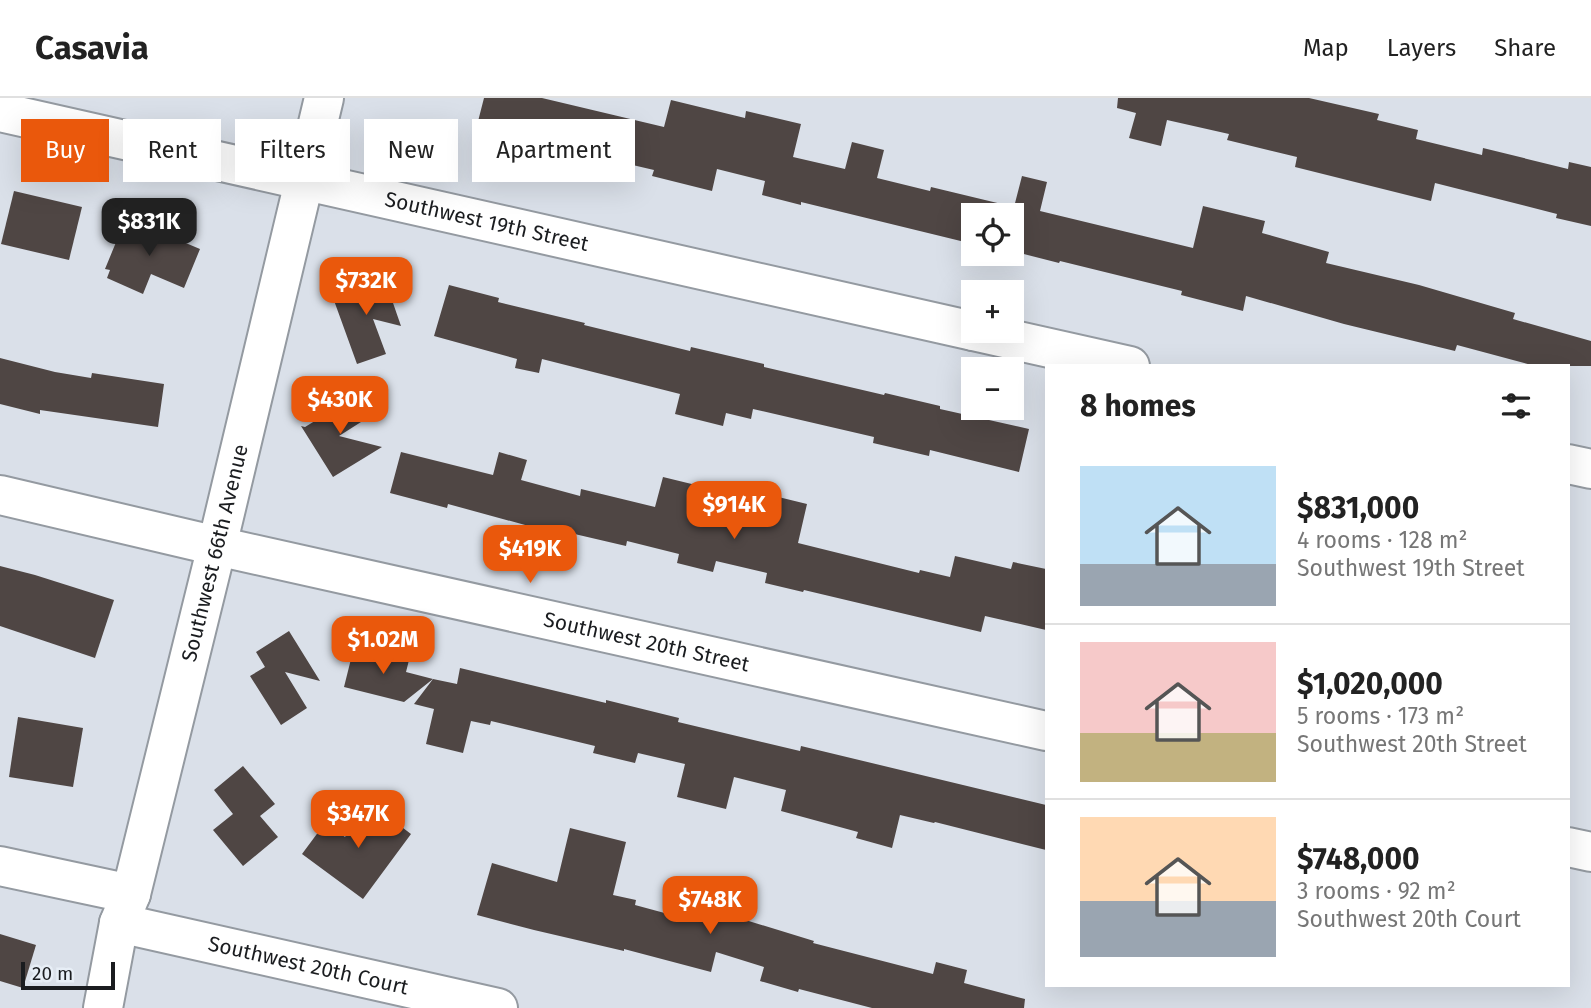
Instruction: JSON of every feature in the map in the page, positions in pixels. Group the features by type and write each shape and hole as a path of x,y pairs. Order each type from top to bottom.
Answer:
{"street":[{"name":"Southwest 66th Avenue","path":"319,119 324,98"},
{"name":"Southwest 19th Street","path":"0,112 235,165"},
{"name":"Southwest 66th Avenue","path":"103,1008 125,909 217,546 305,182"},
{"name":"Southwest 19th Street","path":"309,182 961,328"},
{"name":"Southwest 19th Street","path":"1024,342 1121,364"},
{"path":"1570,464 1591,469"},
{"name":"Southwest 20th Street","path":"0,495 217,546 1045,730"},
{"path":"1570,847 1591,852"},
{"name":"Southwest 20th Court","path":"0,866 125,909 498,1008"}],"building":[{"path":"484,98 542,98 630,119 479,119"},
{"path":"1118,98 1309,98 1379,114 1377,120 1418,130 1416,139 1482,155 1483,148 1568,169 1569,162 1591,167 1591,226 1556,218 1557,214 1435,183 1431,201 1295,167 1297,157 1227,140 1229,134 1167,120 1161,146 1129,138 1136,113 1117,108"},
{"path":"671,100 745,118 746,111 801,124 793,157 845,169 852,142 884,150 877,178 930,191 931,187 997,203 961,203 961,241 762,195 765,181 717,169 712,191 652,176 654,170 635,166 635,120 664,127"},
{"path":"1022,176 1047,182 1040,211 1193,248 1203,206 1265,221 1262,233 1329,252 1326,263 1419,285 1515,313 1513,319 1591,341 1591,366 1528,364 1457,345 1455,351 1344,324 1246,296 1243,311 1181,295 1182,291 1060,261 1059,263 1024,254 1024,203 1015,203"},
{"path":"14,191 82,207 69,260 1,244"},
{"path":"126,218 200,249 184,288 151,274 143,294 107,278 110,270 105,269"},
{"path":"384,277 401,326 373,319 386,354 357,364 332,295"},
{"path":"449,285 499,298 498,302 585,323 584,325 690,351 691,347 764,364 764,367 940,406 940,409 961,414 961,420 989,420 1029,429 1019,472 930,450 929,456 873,443 874,437 753,409 751,419 726,413 723,426 675,414 680,394 542,359 539,373 515,368 517,359 434,336"},
{"path":"0,358 91,378 92,373 164,384 158,427 40,410 40,414 0,404"},
{"path":"359,394 372,415 339,436 382,447 333,477 301,426 305,427"},
{"path":"401,452 493,475 499,452 527,460 521,480 580,496 581,489 655,507 663,477 753,499 754,491 807,504 798,543 919,573 920,570 950,577 955,556 1011,569 1013,562 1045,569 1045,630 985,616 981,632 765,583 767,573 716,561 713,572 677,563 679,554 627,541 626,546 536,525 536,528 448,504 447,508 390,493"},
{"path":"0,566 114,600 95,658 0,626"},
{"path":"289,631 320,681 285,672 307,708 281,725 250,676 265,667 256,652"},
{"path":"354,647 409,660 406,672 433,679 404,702 344,687"},
{"path":"460,668 606,703 606,700 679,718 678,722 800,751 801,746 1045,805 1045,850 900,815 892,848 856,838 858,832 781,811 786,790 734,777 726,809 677,797 685,764 638,753 635,763 593,753 595,746 491,721 490,725 471,721 463,753 426,744 434,709 414,704 433,679 457,684"},
{"path":"18,717 83,728 73,787 9,777"},
{"path":"243,766 275,804 260,816 278,837 243,866 213,830 233,814 214,790"},
{"path":"370,803 411,834 363,899 302,854 325,823 345,837"},
{"path":"570,828 626,842 613,895 636,900 635,905 683,918 688,898 728,908 726,914 814,941 813,943 933,974 936,962 967,970 964,983 1025,999 1024,1008 872,1008 760,981 764,967 716,952 711,972 477,915 492,863 557,882"},
{"path":"0,934 36,945 23,988 0,981"}]}
